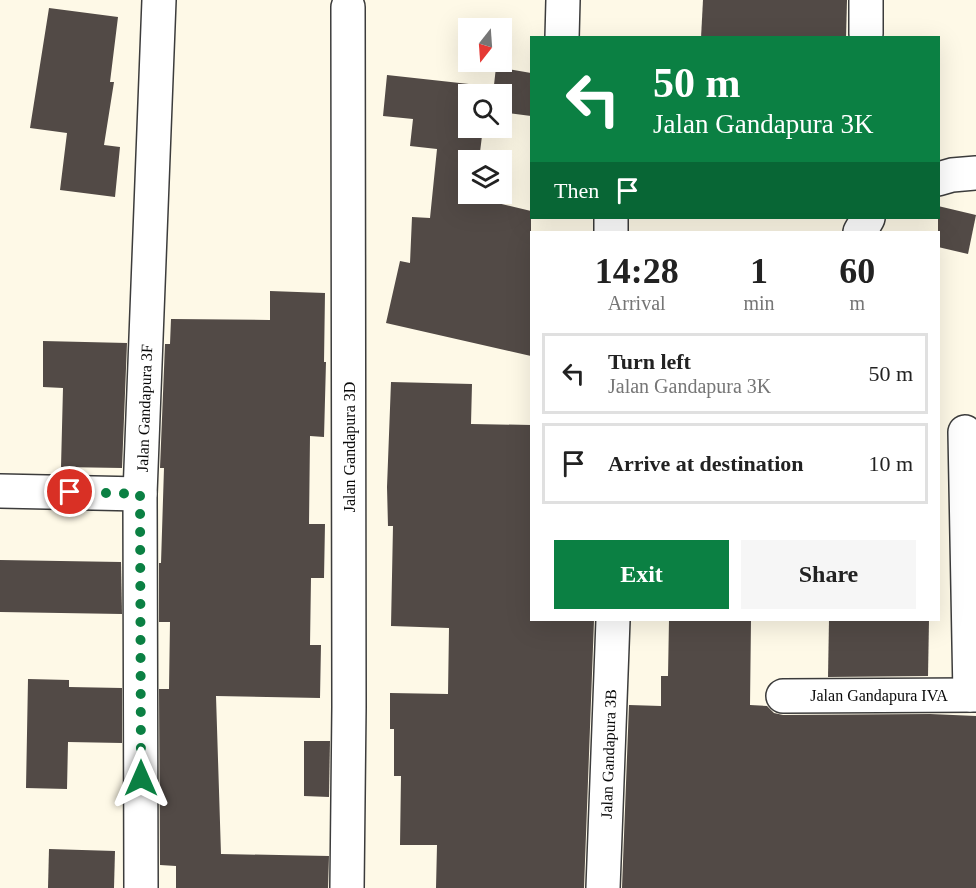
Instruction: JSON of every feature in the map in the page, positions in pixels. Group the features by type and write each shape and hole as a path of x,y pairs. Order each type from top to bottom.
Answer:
{"street":[{"name":"Jalan Gandapura 3F","path":"141,888 140,494 159,0"},
{"path":"562,36 563,0"},
{"path":"866,0 866,34"},
{"name":"Jalan Gandapura 3D","path":"347,888 348,6"},
{"path":"940,178 976,173"},
{"path":"965,432 973,695"},
{"path":"0,491 140,494"},
{"name":"Jalan Gandapura 3B","path":"603,888 613,621"},
{"name":"Jalan Gandapura IVA","path":"783,696 973,695"}],"building":[{"path":"703,0 847,0 846,36 701,36"},
{"path":"49,8 118,17 110,82 114,82 104,145 120,147 115,197 60,190 67,133 30,128"},
{"path":"512,70 530,73 530,116 512,113 512,84 494,84 495,72 512,72"},
{"path":"387,75 469,84 458,84 458,138 482,138 480,150 458,150 458,204 501,204 530,211 530,356 386,323 400,261 410,263 412,217 430,218 437,149 410,146 413,119 383,116"},
{"path":"940,206 976,215 968,254 940,247 940,231 938,231"},
{"path":"270,291 325,293 324,437 310,436 309,524 325,524 324,578 311,578 310,645 321,645 320,698 216,696 221,854 329,856 328,888 176,888 176,866 160,865 159,689 169,689 170,622 159,622 159,563 161,563 164,468 160,468 165,344 170,344 171,319 270,320"},
{"path":"43,341 127,343 122,468 61,467 63,388 43,387"},
{"path":"391,382 472,384 471,424 530,425 530,621 594,621 584,888 436,888 437,845 400,845 401,776 394,776 394,729 390,729 390,693 448,694 449,628 391,626 393,526 388,526 387,487"},
{"path":"0,560 121,562 122,614 0,612"},
{"path":"669,621 751,621 750,705 767,706 774,713 783,715 976,716 976,888 622,888 629,705 661,706 661,676 668,676"},
{"path":"829,621 929,621 928,676 828,677"},
{"path":"28,679 69,680 69,687 122,688 122,743 68,742 67,789 26,788"},
{"path":"304,741 330,741 329,797 304,796"},
{"path":"49,849 115,851 114,888 48,888"}],"route":[{"path":"70,492 140,494 141,778"}]}
